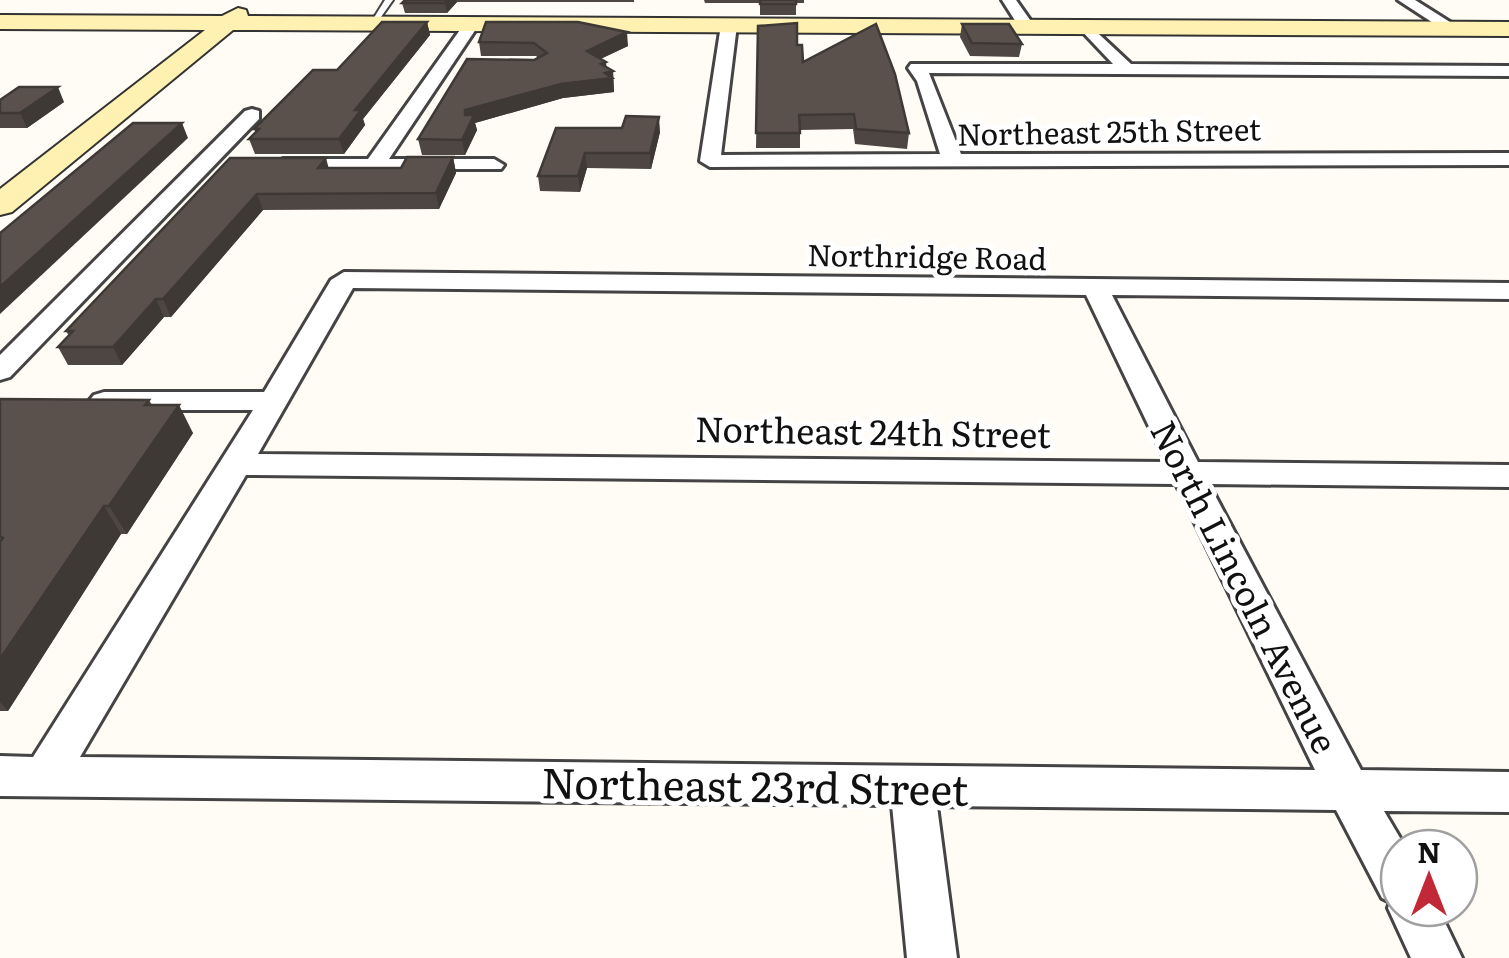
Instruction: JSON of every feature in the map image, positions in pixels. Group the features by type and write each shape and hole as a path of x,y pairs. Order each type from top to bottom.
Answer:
{"street":[{"path":"0,204 256,0"},
{"path":"1009,0 1027,27"},
{"path":"1405,0 1453,28"},
{"path":"0,22 729,24 1027,27 1099,33 1509,29"},
{"path":"374,165 472,22"},
{"name":"Northeast 25th Street","path":"729,24 710,161 1509,160"},
{"path":"1099,33 1127,70"},
{"path":"441,64 473,64"},
{"path":"953,162 926,81 917,68 1509,71"},
{"path":"0,371 252,114"},
{"path":"202,164 494,165"},
{"name":"Northridge Road","path":"274,402 344,280 1509,291"},
{"name":"North Lincoln Avenue","path":"1096,289 1310,721 1379,846"},
{"path":"78,400 274,402"},
{"path":"45,776 274,402"},
{"name":"Northeast 24th Street","path":"236,464 1509,476"},
{"name":"Northeast 23rd Street","path":"0,776 1509,792"},
{"path":"912,786 932,958"},
{"path":"1422,928 1436,958"}],"lane":[{"path":"373,22 389,0"}],"building":[{"path":"405,0 448,0 402,3"},
{"path":"760,0 796,0 796,4 760,4"},
{"path":"382,22 427,22 355,110 361,110 339,139 249,139 259,129 254,129 313,70 337,70"},
{"path":"486,22 578,22 627,32 587,51 606,62 601,64 613,71 605,73 612,78 561,84 465,110 465,115 474,115 462,140 418,139 467,59 534,60 547,53 534,43 479,42"},
{"path":"797,23 797,45 802,45 803,62 876,24 895,74 909,133 856,129 854,114 799,115 800,133 756,133 758,26"},
{"path":"962,24 1009,24 1022,44 972,43"},
{"path":"19,87 58,87 20,113 0,113 0,100"},
{"path":"626,116 659,117 650,153 585,153 578,176 538,176 556,128 622,128"},
{"path":"133,123 182,123 0,287 0,233"},
{"path":"407,157 453,157 436,193 257,194 163,299 156,299 113,347 58,347 73,331 66,331 230,158 326,158 318,168 401,168"},
{"path":"0,399 149,400 145,405 179,405 109,506 104,506 0,659 3,538"}]}
